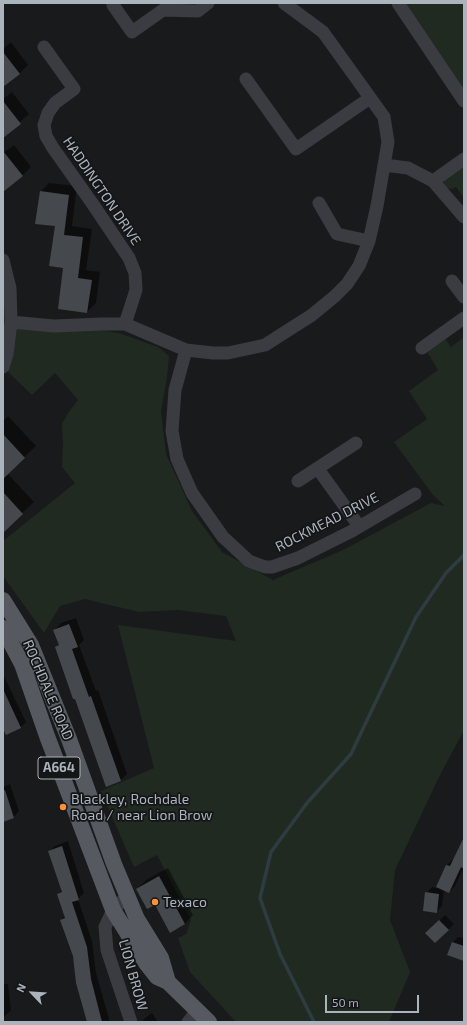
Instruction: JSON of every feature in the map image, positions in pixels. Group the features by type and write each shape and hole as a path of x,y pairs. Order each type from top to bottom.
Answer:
{"main road":[{"name":"ROCHDALE ROAD","path":"3,600 31,645 69,739 114,864 137,919 161,958 168,982 193,1016 209,1022"},
{"name":"ROCHDALE ROAD","path":"3,628 22,664 47,736 113,910 150,968 157,977 168,982"}],"street":[{"path":"113,5 132,32 163,10 198,11 208,3"},
{"path":"11,322 54,326 125,324 186,350 228,353 266,345 308,318 347,284 354,275 369,241 377,206 388,142 384,117 323,32 284,3"},
{"path":"398,3 464,101"},
{"name":"HADDINGTON DRIVE","path":"44,47 74,89 55,103 48,113 44,124 46,136 129,258 135,273 136,290 125,324"},
{"path":"246,79 296,149 370,98"},
{"path":"433,181 464,159"},
{"path":"384,165 408,168 433,181 464,217"},
{"path":"319,203 337,234 369,241"},
{"path":"3,260 10,288 11,322 7,354 3,367"},
{"path":"452,280 464,298"},
{"path":"422,348 464,318"},
{"name":"ROCKMEAD DRIVE","path":"186,350 175,390 172,431 177,459 192,493 223,537 249,560 265,567 298,558 415,494"},
{"path":"298,481 356,443"},
{"path":"318,469 359,526"},
{"name":"LION BROW","path":"127,896 113,910 105,927 106,950 131,1022"}],"shaded area":[{"path":"401,3 464,3 464,96"},
{"path":"464,162 464,198 456,187 451,189 447,188 443,181"},
{"path":"16,326 100,330 119,333 158,347 169,356 161,411 166,454 192,511 222,552 273,580 343,550 431,503 445,506 433,495 394,442 427,419 409,391 438,370 426,350 444,337 451,347 464,337 464,730 440,775 395,870 390,920 410,972 389,1022 236,1022 190,972 178,938 186,934 191,920 157,855 134,867 101,791 154,768 118,625 236,641 226,616 178,610 139,612 85,599 60,606 44,633 3,576 3,541 75,483 62,467 62,424 78,400 55,373 32,395 5,369"}],"building":[{"path":"3,52 20,74 3,87"},
{"path":"3,101 21,124 3,138"},
{"path":"3,151 23,176 3,192"},
{"path":"40,191 69,195 64,235 83,237 78,278 92,280 87,313 58,309 63,268 49,266 55,226 35,224"},
{"path":"3,434 25,458 3,479"},
{"path":"3,492 23,514 3,533"},
{"path":"69,624 78,647 72,649 89,697 91,696 121,781 106,787 55,647 59,645 53,630"},
{"path":"3,689 21,728 6,735 3,729"},
{"path":"5,790 14,818 3,822 3,791"},
{"path":"464,837 464,869 461,867 449,893 436,887 446,865 450,866"},
{"path":"62,846 79,900 72,902 87,947 91,979 102,1022 87,1022 76,983 73,956 60,920 65,918 57,894 62,892 48,851"},
{"path":"159,876 185,924 170,933 155,905 147,909 136,889"},
{"path":"425,892 439,894 437,913 423,911"},
{"path":"439,920 449,930 435,943 425,933"},
{"path":"452,942 464,946 464,961 447,955"}],"waterway":[{"path":"314,1022 280,954 260,898 271,852 307,803 351,754 416,617 446,573 464,555"}],"place":[{"name":"Blackley, Rochdale Road / near Lion Brow","path":"63,807"},
{"name":"Texaco","path":"155,902"}]}
